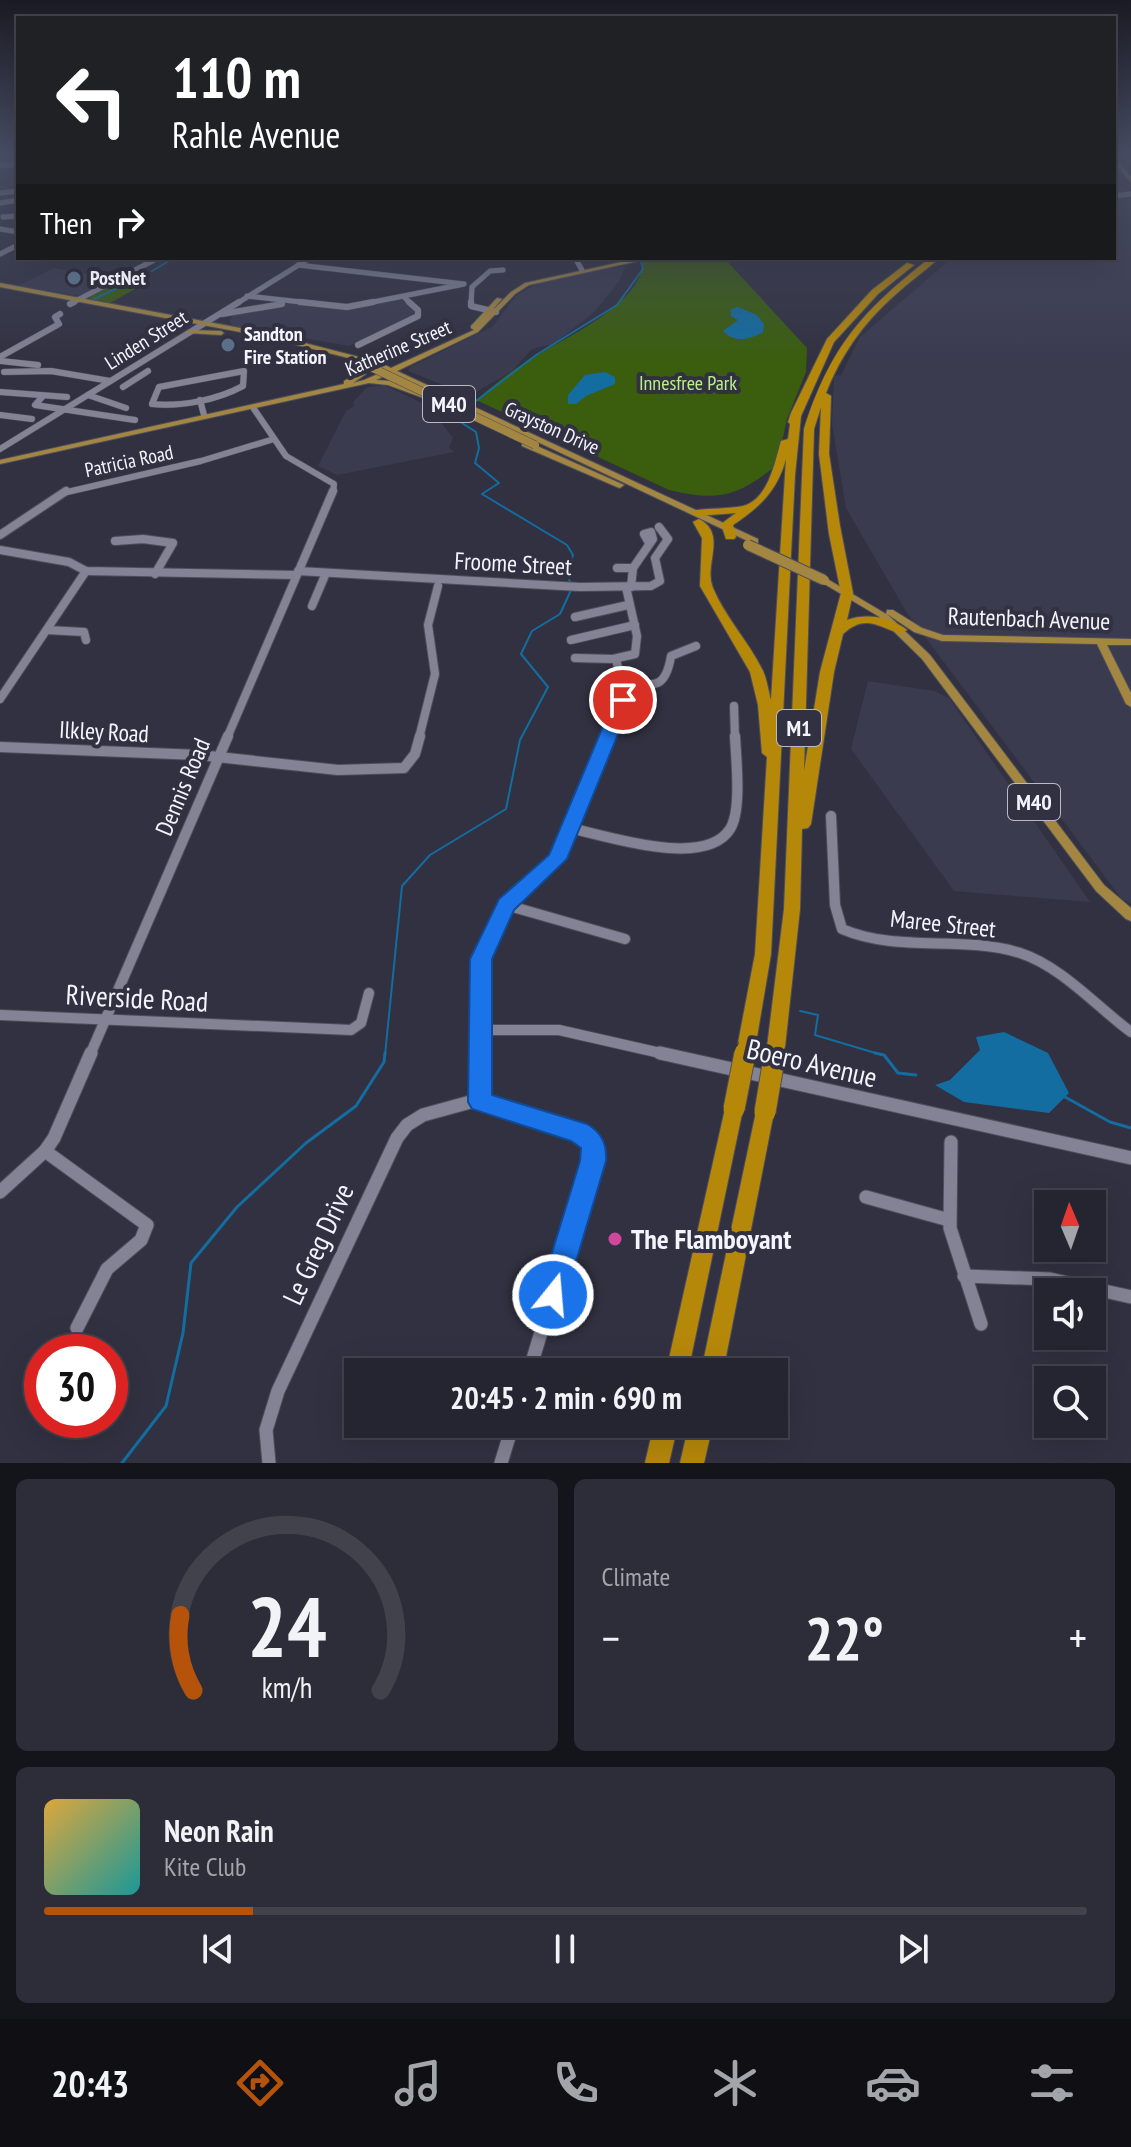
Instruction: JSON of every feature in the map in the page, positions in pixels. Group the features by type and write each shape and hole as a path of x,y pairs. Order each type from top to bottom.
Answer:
{"highway":[{"name":"M1","path":"680,1358 734,1109 763,954 796,413 830,341 875,292 916,260"},
{"name":"M1","path":"715,1358 776,1047 793,883 809,429 828,372 843,343 871,311 933,260"},
{"path":"828,372 824,454 839,569 828,579"},
{"path":"711,548 771,490 796,413"},
{"path":"771,490 736,512 698,518 708,534 711,548 704,571 708,592 748,652 763,693 773,812"},
{"path":"793,883 846,588 834,526"},
{"path":"836,634 850,621 863,618 901,630"},
{"path":"657,1463 663,1438"},
{"path":"692,1463 698,1438"}],"main road":[{"name":"Katherine Street","path":"0,460 254,409 348,385 378,375 476,331 490,310 523,286 581,269 630,260"},
{"name":"Grayston Drive","path":"0,285 262,334 366,361 698,518"},
{"path":"0,291 192,330"},
{"path":"216,316 217,326"},
{"name":"Grayston Drive","path":"192,330 307,346 362,363 620,485 731,532 846,588 927,634"},
{"path":"262,334 329,346 374,361 564,452"},
{"path":"276,342 359,366 620,485"},
{"path":"374,361 406,363 403,371 407,376"},
{"path":"348,385 362,374 359,366"},
{"path":"348,385 384,382 429,398"},
{"name":"Katherine Street","path":"0,460 348,385"},
{"name":"Grayston Drive","path":"846,588 901,630"},
{"name":"M40","path":"901,630 926,657 1100,888 1131,916"},
{"path":"926,657 927,634"},
{"name":"Rautenbach Avenue","path":"927,634 949,639 1131,642"},
{"path":"1101,642 1131,704"}],"street":[{"path":"70,304 152,260"},
{"name":"Linden Street","path":"0,449 307,260"},
{"path":"576,260 581,269"},
{"path":"247,296 347,307 464,283 298,265"},
{"path":"490,310 470,305 473,285 490,271 503,270"},
{"path":"358,345 418,316 418,310 404,297"},
{"path":"216,316 280,302"},
{"path":"0,359 59,324 55,317 60,314"},
{"path":"0,359 38,365"},
{"path":"2,374 19,362"},
{"path":"2,374 51,371 134,390"},
{"path":"123,387 148,371"},
{"path":"245,371 242,388 200,400 152,404 158,387 245,371"},
{"path":"98,399 108,385"},
{"path":"0,392 67,397"},
{"path":"88,395 126,408"},
{"path":"38,406 35,404 43,396"},
{"path":"200,400 204,415"},
{"path":"22,417 38,406 135,420"},
{"name":"Dennis Road","path":"0,1192 45,1151 334,487 328,478 288,457 254,409"},
{"path":"0,415 32,419"},
{"name":"Patricia Road","path":"0,535 70,489 207,460 274,439"},
{"path":"628,587 660,581 655,558 668,536 659,527"},
{"path":"115,541 143,539 173,543 155,574"},
{"path":"575,658 616,659 636,652 628,587 633,568 649,543"},
{"name":"Froome Street","path":"0,550 75,563 86,571 155,574 326,573 543,586 628,587"},
{"path":"617,568 633,568"},
{"path":"0,699 86,571"},
{"path":"312,606 326,573"},
{"name":"Ilkley Road","path":"0,747 217,757 271,765 397,770 407,767 413,758 435,674 428,625 438,586"},
{"path":"575,617 628,605"},
{"path":"571,640 635,625"},
{"path":"47,630 84,632 86,640"},
{"path":"620,680 650,685 662,683 668,676 671,656 696,646"},
{"path":"533,1358 593,1161 594,1147 589,1139 578,1132 480,1102 481,959 506,905 553,864 570,828 621,707 624,694 616,659"},
{"path":"570,828 679,850 693,849 726,833 735,816 734,706"},
{"name":"Maree Street","path":"831,816 835,905 842,929 864,936 991,948 1024,955 1131,1032"},
{"path":"506,905 625,939"},
{"name":"Riverside Road","path":"0,1015 355,1029 361,1023 369,993"},
{"name":"Boero Avenue","path":"481,1030 559,1030 1131,1158"},
{"name":"Le Greg Drive","path":"269,1463 265,1436 274,1401 397,1138 407,1125 423,1115 455,1104 480,1102"},
{"path":"951,1142 949,1220 981,1324"},
{"path":"45,1151 147,1225 141,1240 107,1269 77,1328"},
{"path":"866,1197 949,1220"},
{"path":"964,1276 1050,1279 1131,1297"},
{"path":"501,1463 509,1438"}],"shaded area":[{"path":"1116,225 1131,225 1131,904 1121,898 907,613 846,508 832,424 834,376 841,375 860,337 950,260 1116,260"},
{"path":"625,266 620,280 594,312 554,344 532,349 512,371 470,396 408,371 410,367 492,327 516,296 534,285"},
{"path":"54,268 115,279 81,296 18,286"},
{"path":"401,299 415,311 413,317 349,346 233,326 230,322 233,313 293,303 351,308"},
{"path":"384,385 447,415 442,424 453,438 449,447 454,452 337,475 318,466 346,411 354,406 353,402 367,387"},
{"path":"868,681 934,691 949,698 1090,902 954,891 851,749"}],"green space":[{"name":"Innesfree Park","path":"726,260 807,348 806,372 787,419 777,465 739,490 701,496 669,490 476,400 521,365 617,305 639,277 643,262"},
{"path":"122,279 146,283 110,303 90,299 89,297"}],"water":[{"path":"738,307 757,315 764,324 763,332 742,339 723,331 738,320 731,316 731,309"},
{"path":"605,372 615,377 615,384 586,396 576,404 568,404 568,395 585,375"},
{"path":"1004,1032 1048,1053 1069,1093 1049,1113 964,1102 935,1085 950,1080 980,1050 976,1037"}],"waterway":[{"path":"152,271 171,260"},
{"path":"476,401 536,355 617,305 643,269 641,260"},
{"path":"94,299 135,280"},
{"path":"445,412 476,432 479,448 475,463 499,483 482,494 567,545 573,555 567,573 570,582"},
{"path":"385,1055 402,886 430,855 506,809 520,740 548,687 521,654 532,631 560,614 572,588"},
{"path":"800,1011 818,1015 815,1035 876,1053"},
{"path":"122,1463 166,1406 183,1333 191,1263 237,1207 306,1143 356,1106 384,1062 385,1053"},
{"path":"876,1053 884,1055 898,1073 916,1075"},
{"path":"876,1053 882,1055"},
{"path":"1065,1097 1110,1122 1131,1128"}],"place":[{"name":"PostNet","path":"74,278"},
{"name":"Sandton Fire Station","path":"228,345"},
{"name":"The Flamboyant","path":"615,1239"}],"route":[{"path":"553,1295 593,1161 594,1147 589,1139 578,1132 480,1102 479,972 485,942 501,912 557,859 623,700"}]}
